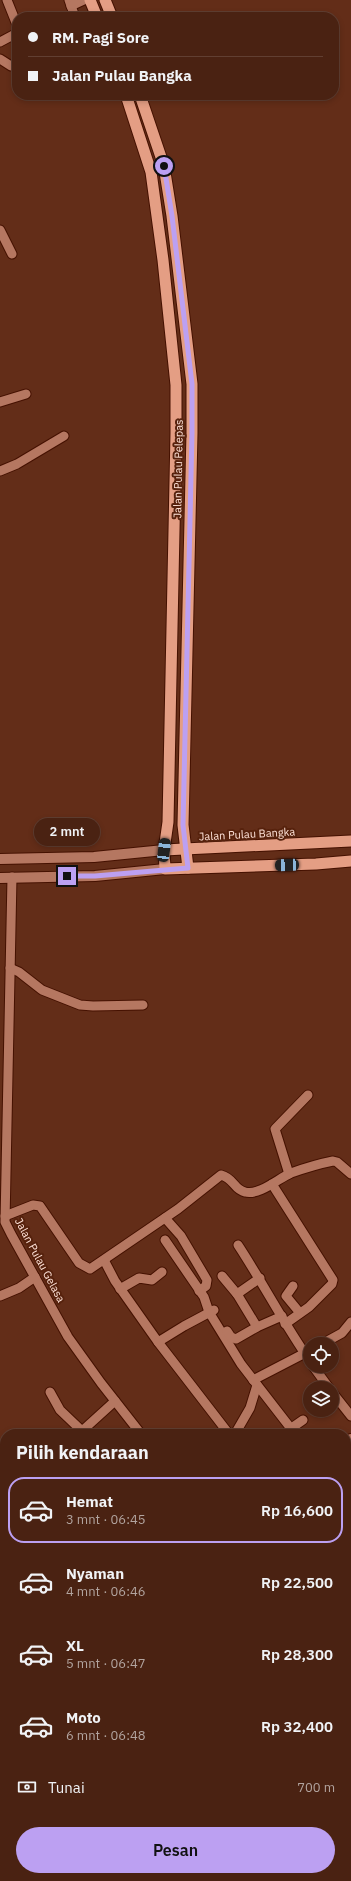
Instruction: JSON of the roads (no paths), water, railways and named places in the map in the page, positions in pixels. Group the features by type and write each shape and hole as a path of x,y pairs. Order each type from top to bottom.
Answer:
{"highway":[{"path":"90,0 92,12"},
{"path":"105,0 110,12"},
{"name":"Jalan Pulau Pelepas","path":"128,100 151,172 163,260 176,385 168,814 164,850 166,869"},
{"name":"Jalan Pulau Pelepas","path":"142,100 164,166 172,216 192,384 183,825 188,868"},
{"name":"Jalan Pulau Bangka","path":"164,850 351,841"},
{"path":"166,869 316,864 351,861"}],"main road":[{"name":"Jalan Pulau Bangka","path":"0,859 94,857 164,850"},
{"path":"0,878 95,876 166,869"}],"street":[{"path":"7,0 12,12"},
{"path":"70,3 84,0"},
{"path":"0,42 12,36"},
{"path":"0,59 12,66"},
{"path":"0,232 12,254"},
{"path":"0,402 26,394"},
{"path":"0,472 17,464 64,436"},
{"name":"Jalan Pulau Gelasa","path":"12,877 7,1186 5,1222 68,1337 137,1429"},
{"path":"10,968 18,972 42,990 80,1004 93,1006 143,1005"},
{"path":"289,1174 275,1129 308,1095"},
{"path":"5,1216 33,1205 40,1206 79,1263 90,1269 165,1218 221,1176 230,1178 241,1190 245,1192 254,1191 272,1184 289,1174 333,1161 337,1162 351,1174"},
{"path":"158,1342 214,1310 233,1339 239,1338 257,1327 284,1320 300,1313 309,1307 332,1284 333,1280 272,1184"},
{"path":"165,1218 181,1236 207,1280 206,1286 199,1292"},
{"path":"165,1240 208,1306 209,1312 255,1382 288,1426 293,1427 303,1420"},
{"path":"238,1245 260,1278 284,1320 303,1346"},
{"path":"104,1260 120,1289 158,1342 225,1429"},
{"path":"120,1289 139,1278 152,1280 162,1272"},
{"path":"222,1276 237,1294 257,1327"},
{"path":"0,1296 19,1288 35,1277"},
{"path":"237,1294 260,1278"},
{"path":"293,1286 286,1296 300,1313"},
{"path":"334,1337 342,1332 351,1322"},
{"path":"238,1429 250,1408 255,1382 303,1354"},
{"path":"50,1392 60,1410 79,1429"},
{"path":"87,1429 115,1401"},
{"path":"339,1401 351,1416"}]}
